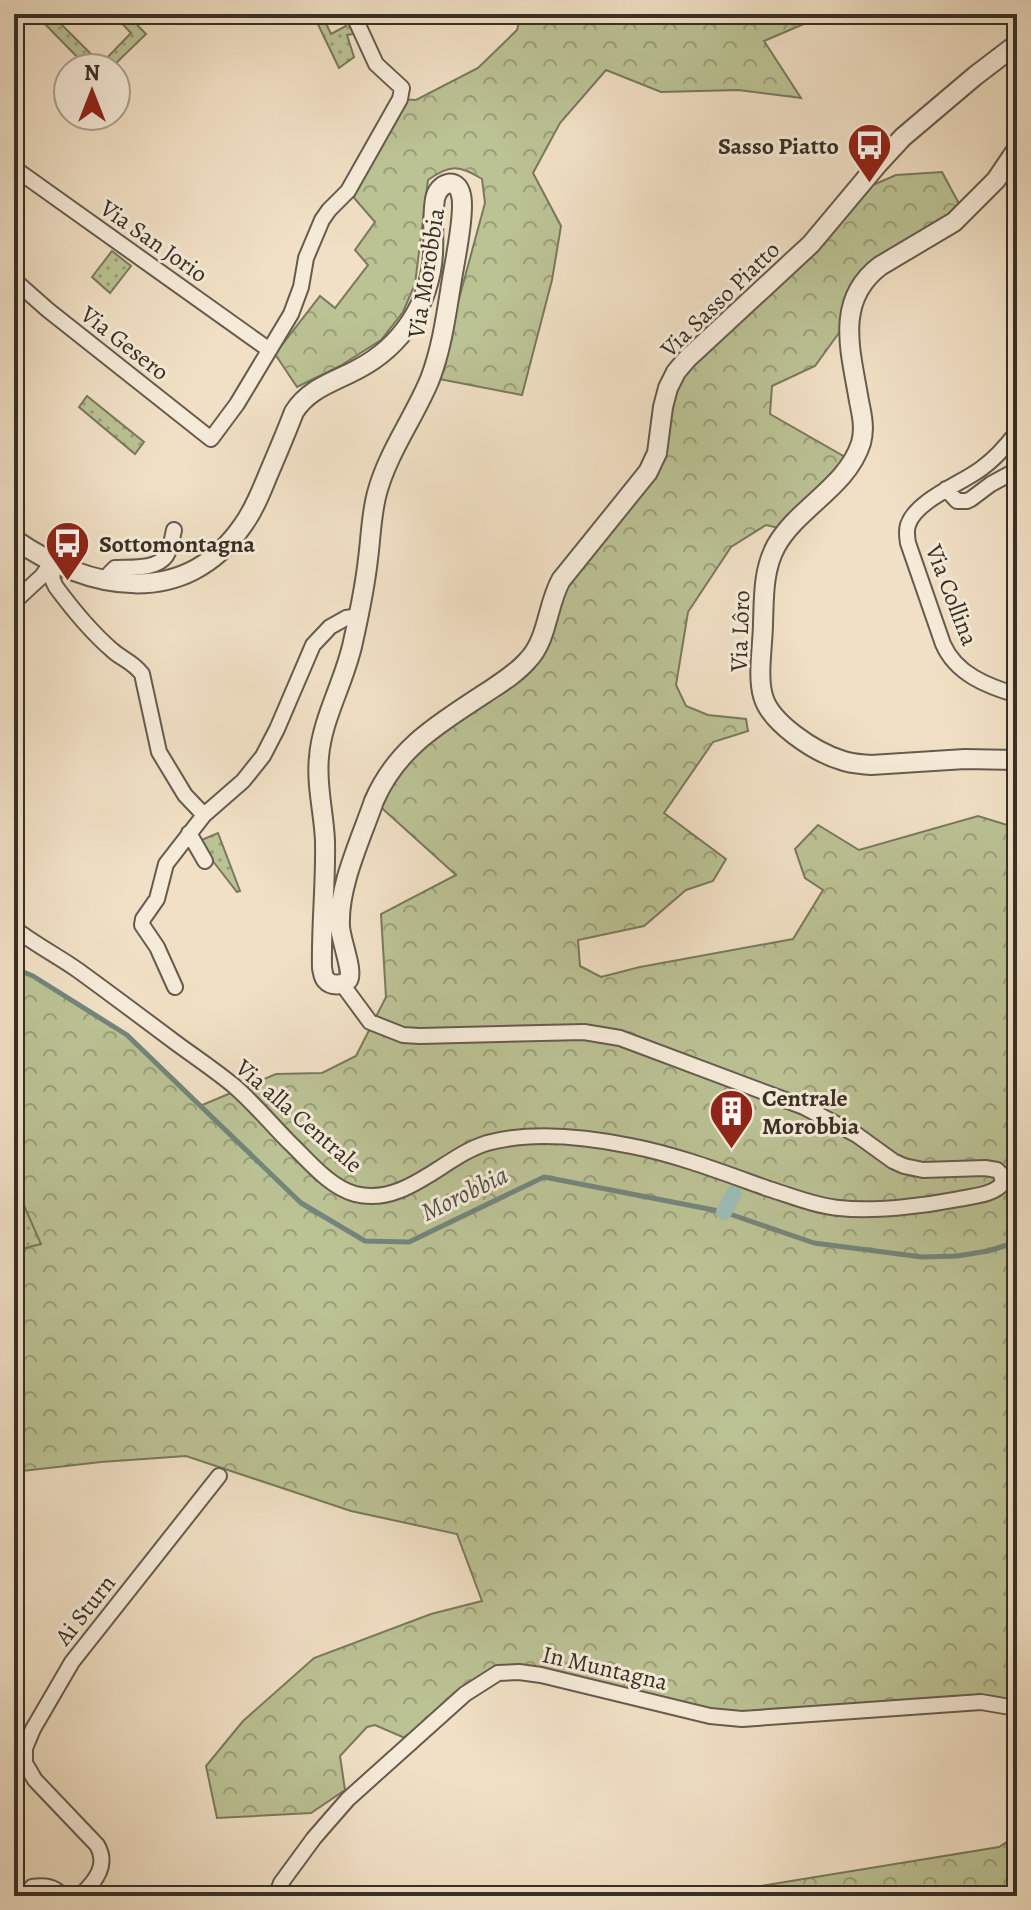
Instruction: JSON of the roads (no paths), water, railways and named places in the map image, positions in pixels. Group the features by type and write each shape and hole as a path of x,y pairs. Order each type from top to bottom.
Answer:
{"street":[{"path":"268,349 291,314 306,258 322,220 348,191 400,99 402,91 398,83 376,64 353,14"},
{"name":"Via Sasso Piatto","path":"339,984 349,979 350,975 341,935 343,894 381,787 396,763 417,740 519,670 535,652 561,580 628,499 654,461 665,397 676,372 693,352 811,244 903,137 1017,44"},
{"name":"Via Lôro","path":"1017,149 996,180 954,222 871,272 858,288 850,310 849,329 863,428 861,444 835,482 787,530 771,556 765,587 762,674 763,696 768,709 779,722 814,746 847,762 871,765 965,759 1017,760"},
{"name":"Via San Jorio","path":"14,168 268,349"},
{"name":"Via Morobbia","path":"14,539 51,563 107,582 140,584 181,575 215,556 235,537 256,504 301,402 314,391 380,356 412,322 424,298 431,272 437,191 446,183 459,188 462,202 455,264 442,335 431,377 387,464 376,495 359,616 346,672 326,724 319,755 326,855 322,968 326,981 339,984"},
{"name":"Via Gesero","path":"14,280 211,439 237,404 268,349"},
{"name":"Via Collina","path":"1017,432 985,467 927,502 910,520 907,530 908,543 943,644 951,658 970,676 1017,695"},
{"path":"946,489 957,501 967,501 1017,470"},
{"path":"107,582 115,568 146,566 164,559 174,530"},
{"path":"14,602 42,576 51,563"},
{"path":"51,563 56,587 85,625 142,674 159,752 185,795 204,815"},
{"path":"175,987 142,921 157,899 166,864 204,815 243,781 263,756 313,645 330,627 346,618 359,616"},
{"path":"189,833 205,861"},
{"name":"Via alla Centrale","path":"14,928 76,968 236,1087 317,1169 356,1194 393,1192 485,1144 537,1136 599,1141 661,1152 800,1199 840,1209 953,1200 996,1190 1003,1183 1001,1174 991,1168 923,1170 904,1166 857,1135 804,1107 620,1038 584,1032 420,1036 395,1032 370,1022 339,984"},
{"name":"Ai Sturn","path":"80,1896 96,1879 102,1866 102,1853 35,1780 25,1763 25,1748 72,1662 219,1476"},
{"name":"In Muntagna","path":"276,1896 281,1883 314,1838 348,1799 465,1694 498,1673 541,1675 710,1716 742,1719 981,1702 1017,1710"},
{"path":"25,1896 32,1887 44,1885 63,1896"}],"waterway":[{"name":"Morobbia","path":"14,968 33,976 127,1035 301,1203 365,1241 409,1242 544,1177 724,1212 814,1243 922,1257 957,1256 1017,1242"},
{"path":"724,1212 734,1193"}],"place":[{"name":"Sasso Piatto","path":"870,185"},
{"name":"Sottomontagna","path":"68,583"},
{"name":"Centrale Morobbia","path":"731,1151"}]}
